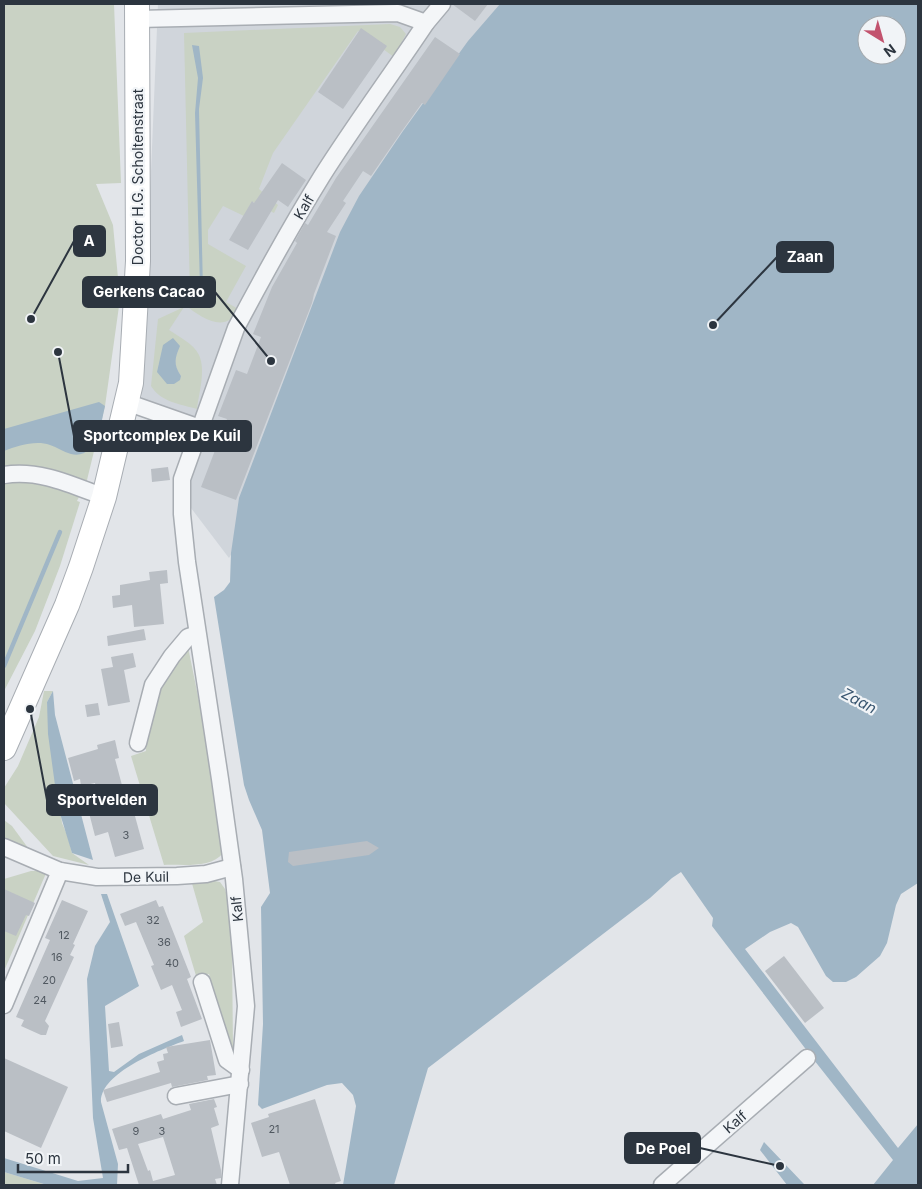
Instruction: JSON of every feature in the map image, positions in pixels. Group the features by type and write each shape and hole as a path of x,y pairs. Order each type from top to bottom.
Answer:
{"main road":[{"name":"Doctor H.G. Scholtenstraat","path":"4,748 82,567 104,497 131,383 138,261 138,11"}],"street":[{"name":"Kalf","path":"230,1185 246,1006 232,867 197,634 183,524 182,479 236,328 274,258 323,175 426,22 442,4"},
{"path":"138,11 398,13 426,22"},
{"path":"126,402 200,428"},
{"path":"4,475 19,473 50,478 104,497"},
{"path":"138,743 152,685 188,637 197,634"},
{"name":"De Kuil","path":"4,847 60,871 97,877 158,877 206,874 232,867"},
{"path":"4,1005 60,871"},
{"path":"176,1096 241,1077 227,1060 202,982"},
{"name":"Kalf","path":"662,1185 808,1058"}],"shaded area":[{"path":"158,4 562,4 229,558 188,504 189,434 141,411"}],"green space":[{"path":"4,4 114,4 121,183 96,184 113,225 120,299 105,406 87,480 77,501 80,502 60,566 35,631 4,691"},
{"path":"390,24 400,27 406,34 394,57 358,31 273,153 259,189 278,205 274,213 253,202 244,216 223,206 208,230 208,244 246,266 226,302 240,310 234,317 220,322 206,319 199,315 185,305 190,296 184,33"},
{"path":"184,307 169,330 190,344 199,355 202,374 197,409 165,399 151,386 158,319","holes":["178,351 175,364 181,376 158,365"]},
{"path":"187,642 204,726 223,853 218,858 204,864 164,865 131,756 146,751 145,735 153,693"},
{"path":"44,691 53,691 47,702 62,823 72,853 89,865 53,856 4,803 4,788 18,766 39,717"},
{"path":"4,820 12,826 31,852 4,838"},
{"path":"31,871 47,871 4,971 4,879"},
{"path":"191,880 220,882 225,889 228,900 232,949 233,1048 229,1043 209,974 197,979 184,936 203,922"},
{"path":"4,1172 47,1185 4,1185"}],"water":[{"path":"500,4 918,4 918,883 901,894 896,905 887,943 880,956 856,977 846,982 833,982 826,976 798,927 791,923 770,932 745,949 898,1148 918,1124 918,1185 873,1185 893,1160 712,926 713,918 681,872 650,898 428,1068 394,1185 343,1185 356,1106 353,1095 342,1083 327,1085 262,1109 258,1105 263,1024 261,907 270,893 262,830 244,785 214,597 224,590 230,582 231,553 239,498 340,232 359,196 468,41"},
{"path":"192,45 199,46 203,78 199,109 203,291 201,294 195,113 198,78"},
{"path":"173,338 180,346 176,361 181,376 180,380 174,384 167,384 157,372 163,345"},
{"path":"99,402 105,406 102,422 96,439 87,451 80,454 71,454 50,445 33,443 4,451 4,429"},
{"path":"53,691 55,715 93,860 72,853 58,807 48,734 47,702"},
{"path":"101,894 107,894 139,986 105,1006 109,1071 114,1072 139,1054 182,1035 184,1041 161,1050 120,1072 103,1091 101,1102 118,1164 117,1185 47,1185 4,1172 4,1158 78,1181 103,1178 93,1118 87,979 95,946 110,922"},
{"path":"764,1142 805,1185 787,1185 760,1150"}],"building":[{"path":"452,4 488,4 475,21"},
{"path":"361,28 387,46 343,109 318,92"},
{"path":"435,37 460,54 425,105 422,103 371,176 363,171 343,201 346,203 327,232 336,236 236,500 201,487 227,419 218,416 236,370 247,374 261,337 253,334 272,287 297,243 295,241 305,223 308,225 336,178"},
{"path":"282,163 306,180 288,207 278,200 248,250 229,240 252,201 254,203"},
{"path":"168,467 170,480 152,482 151,469"},
{"path":"167,570 168,583 160,584 164,624 134,627 132,605 113,608 112,596 120,595 120,585 150,580 149,572"},
{"path":"144,629 146,640 108,646 107,636"},
{"path":"133,653 136,667 124,670 130,702 108,706 101,669 113,667 111,657"},
{"path":"98,703 100,715 87,717 85,705"},
{"path":"115,740 119,758 115,759 123,789 127,787 144,849 115,857 108,832 95,836 88,809 101,805 95,783 81,786 80,779 74,781 68,758 98,749 97,745"},
{"path":"367,841 379,848 369,855 293,866 288,862 289,852"},
{"path":"4,889 35,903 29,916 26,915 16,936 4,931"},
{"path":"62,900 88,911 73,944 75,945 70,955 74,957 45,1021 49,1026 46,1035 41,1035 21,1026 24,1020 16,1017 50,940 45,938"},
{"path":"156,900 159,907 163,906 191,977 187,979 202,1019 181,1027 176,1012 182,1010 172,985 161,990 151,966 154,965 136,922 125,926 120,914"},
{"path":"784,956 824,1008 805,1023 765,971"},
{"path":"119,1022 123,1046 111,1048 108,1024"},
{"path":"210,1040 216,1075 207,1076 208,1080 172,1087 171,1083 107,1102 103,1090 160,1072 157,1062 164,1060 163,1054 168,1053 166,1047"},
{"path":"4,1058 68,1087 41,1148 4,1131"},
{"path":"214,1099 217,1107 214,1108 219,1125 211,1128 221,1170 221,1178 215,1179 217,1185 139,1185 127,1148 119,1150 112,1129 161,1114 163,1119 191,1110 189,1104","holes":["163,1137 175,1175 153,1181 138,1144"]},
{"path":"315,1099 341,1181 335,1183 336,1185 290,1185 279,1152 262,1157 251,1123 269,1117 268,1114"}],"waterway":[{"path":"4,666 60,532"}],"place":[{"name":"A","path":"31,319"},
{"name":"Zaan","path":"713,325"},
{"name":"Sportcomplex De Kuil","path":"58,352"},
{"name":"Gerkens Cacao","path":"271,361"},
{"name":"Sportvelden","path":"30,709"},
{"name":"De Poel","path":"780,1166"}]}
